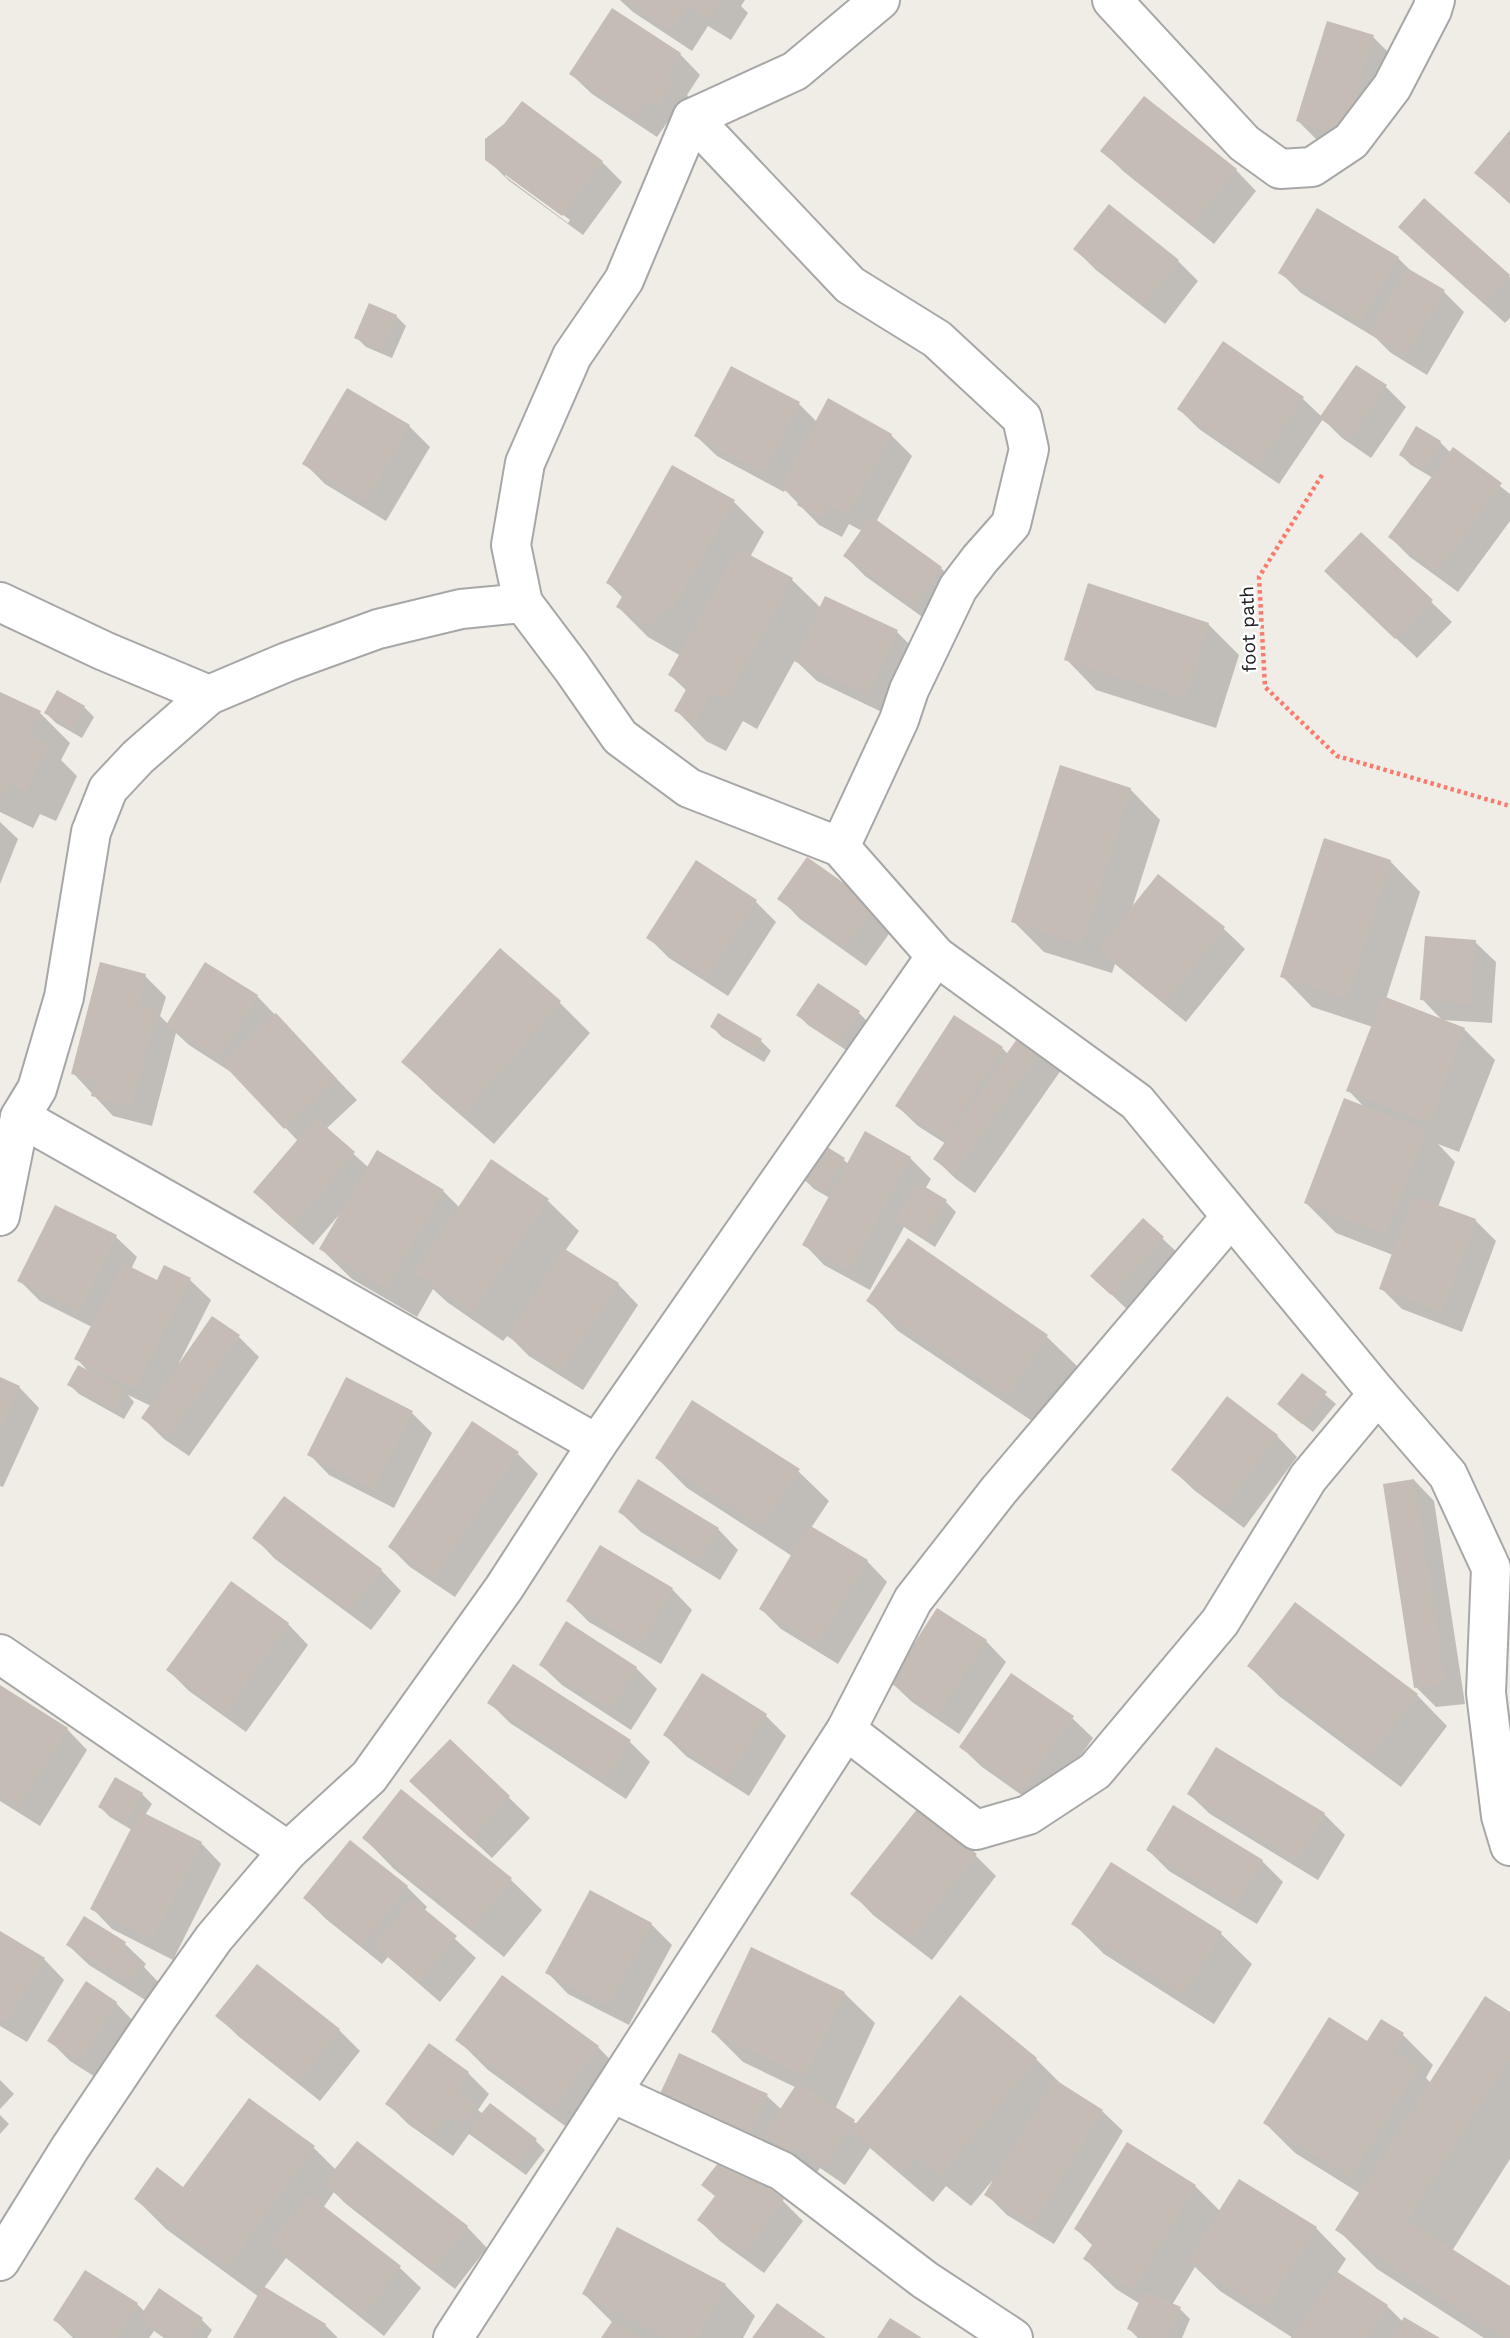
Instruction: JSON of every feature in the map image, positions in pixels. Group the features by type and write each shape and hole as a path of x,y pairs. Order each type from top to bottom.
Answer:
{"street":[{"path":"880,0 795,71 692,118 624,280 572,356 525,463 511,545 523,603 620,737 689,788 840,847 936,956 1137,1102 1448,1475 1504,1551 1486,1693 1501,1816 1510,1846"},
{"path":"1112,0 1244,143 1280,169 1312,167 1351,141 1392,87 1435,0"},
{"path":"692,118 850,285 937,339 1022,418 1029,449 1011,524 958,588 909,690 899,720 840,847"},
{"path":"0,603 209,695"},
{"path":"0,1216 20,1117 37,1088 64,997 91,832 108,789 138,757 209,695 287,662 379,629 461,609 523,603"},
{"path":"0,2261 70,2148 214,1938 288,1851 369,1777 504,1588 597,1444 936,956"},
{"path":"20,1117 597,1444"},
{"path":"453,2338 846,1730 913,1600 999,1490 1231,1217"},
{"path":"846,1730 976,1830 1028,1815 1096,1771 1220,1622 1308,1478 1378,1394"},
{"path":"0,1654 288,1851"},
{"path":"612,2093 782,2171 925,2280 1013,2338"}],"path":[{"name":"foot path","path":"1322,475 1259,577 1265,687 1337,756 1510,806"}],"building":[{"path":"623,0 723,0 710,21 687,6 671,31"},
{"path":"612,8 681,53 666,75 674,80 657,106 647,100 636,118 569,74"},
{"path":"1327,21 1374,35 1342,137 1296,121"},
{"path":"1144,96 1237,169 1192,225 1100,151"},
{"path":"522,101 603,161 562,216 485,160 485,139 504,124"},
{"path":"1510,130 1510,202 1474,173"},
{"path":"1424,198 1510,275 1484,304 1398,227"},
{"path":"1109,204 1179,260 1143,305 1073,249"},
{"path":"1317,208 1399,257 1360,322 1278,273"},
{"path":"1407,268 1445,290 1406,355 1368,333"},
{"path":"369,303 397,315 382,350 354,338"},
{"path":"1223,341 1304,397 1258,465 1177,409"},
{"path":"1356,365 1387,385 1350,439 1319,418"},
{"path":"731,366 800,402 763,473 694,436"},
{"path":"347,388 410,425 365,502 302,464"},
{"path":"828,398 892,434 848,515 828,505 821,518 797,505 800,498 780,488"},
{"path":"1416,426 1441,441 1424,470 1399,455"},
{"path":"1453,447 1502,483 1437,572 1388,537"},
{"path":"672,465 735,500 671,612 664,609 653,628 616,607 624,593 606,583"},
{"path":"871,516 942,567 914,606 843,556"},
{"path":"1361,532 1433,600 1395,639 1324,571"},
{"path":"737,548 793,578 726,700 712,692 696,722 674,711 688,686 668,675"},
{"path":"1088,583 1209,623 1185,698 1064,660"},
{"path":"825,596 898,630 867,695 794,661"},
{"path":"57,690 85,706 72,729 44,713"},
{"path":"0,692 41,711 29,735 48,744 26,792 9,784 2,799 0,798"},
{"path":"1060,765 1131,788 1082,944 1011,922"},
{"path":"1324,838 1391,860 1347,999 1280,977"},
{"path":"807,857 875,905 845,947 777,899"},
{"path":"696,860 757,900 707,977 646,938"},
{"path":"1158,874 1225,927 1165,1003 1098,949"},
{"path":"1425,936 1476,940 1472,1004 1420,1000"},
{"path":"500,948 561,1001 463,1115 401,1062"},
{"path":"100,962 146,974 137,1006 157,1011 131,1106 91,1096 95,1080 71,1074"},
{"path":"205,962 258,995 219,1058 166,1025"},
{"path":"818,983 860,1011 838,1044 796,1015"},
{"path":"1383,996 1465,1028 1429,1123 1346,1091"},
{"path":"276,1013 337,1079 284,1129 222,1063"},
{"path":"718,1013 762,1039 753,1053 710,1027"},
{"path":"954,1015 1003,1047 944,1138 895,1106"},
{"path":"1024,1029 1045,1044 954,1174 933,1159"},
{"path":"1344,1098 1426,1130 1386,1235 1304,1203"},
{"path":"316,1118 355,1152 292,1226 253,1192"},
{"path":"865,1131 911,1157 849,1271 802,1245"},
{"path":"824,1145 845,1158 824,1192 802,1179"},
{"path":"377,1150 444,1190 386,1288 319,1249"},
{"path":"491,1159 549,1199 472,1312 414,1272"},
{"path":"917,1182 947,1200 924,1238 895,1220"},
{"path":"1413,1196 1476,1219 1442,1312 1379,1289"},
{"path":"55,1205 117,1235 79,1312 17,1281"},
{"path":"1143,1218 1164,1237 1111,1295 1090,1276"},
{"path":"908,1238 1048,1335 1007,1396 866,1301"},
{"path":"563,1248 619,1283 562,1371 507,1336"},
{"path":"123,1263 157,1280 164,1265 191,1278 135,1389 74,1359"},
{"path":"212,1316 240,1335 168,1437 141,1418"},
{"path":"78,1365 125,1390 114,1410 67,1385"},
{"path":"1302,1373 1327,1392 1302,1424 1277,1404"},
{"path":"0,1377 20,1386 0,1429"},
{"path":"346,1377 413,1411 373,1489 307,1455"},
{"path":"1227,1396 1278,1435 1223,1509 1171,1470"},
{"path":"692,1400 800,1469 761,1527 655,1458"},
{"path":"472,1421 519,1452 434,1578 388,1547"},
{"path":"638,1479 719,1528 699,1561 618,1512"},
{"path":"1414,1479 1445,1683 1414,1688 1383,1484"},
{"path":"284,1496 382,1569 350,1611 252,1538"},
{"path":"809,1525 868,1560 817,1644 759,1609"},
{"path":"600,1545 673,1588 640,1645 566,1601"},
{"path":"231,1581 289,1623 225,1713 166,1670"},
{"path":"1295,1602 1418,1694 1369,1758 1247,1666"},
{"path":"937,1608 987,1640 938,1715 889,1682"},
{"path":"566,1621 637,1667 610,1710 539,1665"},
{"path":"513,1664 631,1740 605,1780 487,1703"},
{"path":"702,1673 767,1714 728,1777 663,1735"},
{"path":"1011,1673 1074,1716 1021,1791 959,1747"},
{"path":"0,1685 68,1728 19,1807 0,1795"},
{"path":"450,1739 510,1796 471,1839 409,1781"},
{"path":"1216,1747 1325,1813 1297,1861 1187,1794"},
{"path":"115,1777 143,1793 126,1823 98,1807"},
{"path":"401,1789 512,1878 473,1928 362,1838"},
{"path":"1173,1805 1263,1860 1236,1905 1146,1850"},
{"path":"918,1808 977,1854 910,1940 850,1894"},
{"path":"140,1811 202,1842 152,1940 90,1909"},
{"path":"350,1840 408,1886 361,1945 303,1898"},
{"path":"1111,1862 1222,1932 1183,1995 1071,1924"},
{"path":"590,1890 652,1923 608,2006 545,1973"},
{"path":"411,1898 457,1936 419,1982 373,1945"},
{"path":"84,1916 126,1942 122,1951 142,1963 129,1983 66,1945"},
{"path":"0,1931 45,1958 6,2023 0,2019"},
{"path":"751,1947 845,1992 805,2077 711,2032"},
{"path":"257,1964 340,2029 298,2082 215,2016"},
{"path":"502,1975 599,2046 552,2110 455,2040"},
{"path":"86,1981 117,2002 79,2061 47,2041"},
{"path":"960,1995 1037,2058 940,2177 915,2157 902,2173 850,2131"},
{"path":"1485,1996 1510,2012 1510,2058 1407,2220 1510,2286 1510,2338 1504,2338 1335,2230"},
{"path":"1329,2017 1367,2041 1381,2019 1404,2033 1393,2052 1419,2068 1350,2177 1263,2123"},
{"path":"429,2043 469,2072 456,2091 476,2105 462,2125 448,2115 432,2137 385,2104"},
{"path":"679,2053 768,2094 746,2141 657,2100"},
{"path":"1054,2079 1103,2110 1033,2224 984,2195"},
{"path":"798,2082 855,2120 824,2166 798,2149 794,2155 763,2135"},
{"path":"249,2098 315,2146 227,2267 134,2199 157,2167 183,2187"},
{"path":"490,2103 537,2139 516,2166 468,2130"},
{"path":"357,2141 468,2226 434,2270 323,2184"},
{"path":"1127,2142 1196,2185 1133,2290 1083,2259 1094,2242 1074,2229"},
{"path":"725,2154 784,2199 743,2254 697,2220 715,2196 701,2185"},
{"path":"1239,2179 1317,2227 1265,2310 1187,2261"},
{"path":"308,2194 401,2266 363,2316 269,2244"},
{"path":"617,2227 726,2284 697,2338 665,2338 582,2294"},
{"path":"85,2270 138,2303 116,2338 82,2338 53,2320"},
{"path":"1336,2271 1388,2305 1366,2338 1291,2338"},
{"path":"263,2286 326,2324 318,2338 233,2338"},
{"path":"159,2288 203,2318 191,2338 167,2338 138,2319"},
{"path":"1144,2291 1181,2307 1168,2338 1146,2338 1127,2329"},
{"path":"777,2303 826,2338 752,2338"},
{"path":"1404,2317 1440,2338 1392,2338"},
{"path":"890,2318 922,2338 877,2338"},
{"path":"613,2320 642,2338 601,2338"}]}
